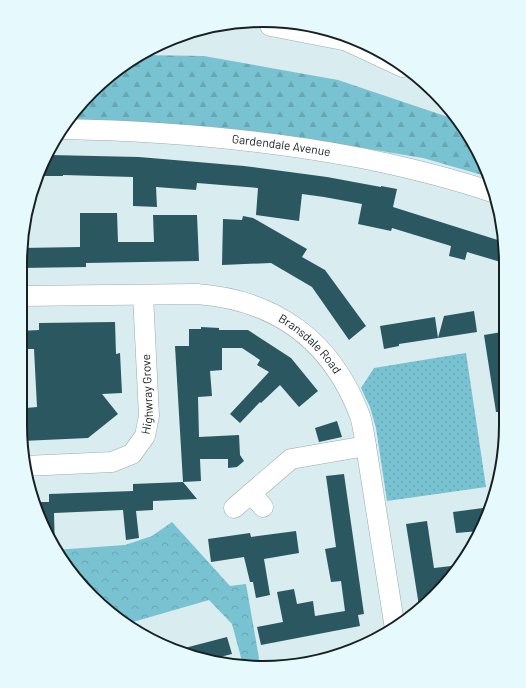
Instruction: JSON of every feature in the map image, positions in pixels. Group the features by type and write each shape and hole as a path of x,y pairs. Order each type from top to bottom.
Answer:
{"main road":[{"path":"289,29 331,37"}],"street":[{"name":"Gardendale Avenue","path":"69,129 198,136 263,142 328,152 404,167 487,191"},
{"name":"Highwray Grove","path":"31,466 112,462 132,454 145,436 149,416 143,295"},
{"name":"Bransdale Road","path":"27,296 216,295 258,306 279,317 300,331 321,350 336,370 348,389 360,417 394,621"},
{"path":"234,508 257,500 291,459 366,446"}],"green space":[{"path":"152,55 204,56 338,80 448,117 467,145 482,175 423,158 297,137 211,130 71,126 86,107 107,86 132,67"},
{"path":"466,353 486,487 387,501 376,428 370,407 361,388 374,368"},
{"path":"172,522 230,586 246,584 259,661 242,660 232,624 209,600 133,622 119,612 96,592 76,569 63,549 125,545 152,536"}],"building":[{"path":"53,155 139,157 244,166 327,177 397,189 393,207 497,240 499,261 467,252 465,260 449,256 451,246 392,228 391,231 358,224 362,204 302,194 299,221 256,215 258,188 197,183 196,190 156,187 157,207 133,206 133,177 44,176"},
{"path":"80,213 117,213 118,242 154,242 153,215 197,215 199,261 86,263 86,267 27,268 28,248 80,247"},
{"path":"243,216 253,218 307,249 302,257 325,270 366,326 349,340 312,287 271,263 222,265 223,219 242,220"},
{"path":"474,311 477,332 438,338 444,316"},
{"path":"435,317 438,338 399,344 399,346 384,349 380,326"},
{"path":"115,322 116,354 120,353 122,393 102,394 118,414 88,438 28,441 27,408 37,407 34,349 27,349 27,331 39,330 39,323"},
{"path":"201,327 219,328 219,330 248,330 291,358 318,391 299,407 280,385 261,403 260,402 240,423 230,414 269,372 257,365 260,360 242,348 222,348 222,370 210,371 212,396 198,397 199,437 239,435 240,455 244,461 237,467 228,468 228,459 200,459 201,481 183,482 175,346 189,346 189,329 201,329"},
{"path":"499,332 499,412 496,412 484,335"},
{"path":"337,421 342,437 319,442 315,428"},
{"path":"344,474 364,614 358,615 360,626 261,645 257,627 283,622 277,592 294,589 297,604 313,601 315,616 345,611 341,581 331,582 325,549 336,547 326,476"},
{"path":"183,482 197,499 153,501 153,510 136,511 139,538 126,540 123,510 54,513 55,535 40,502 49,502 49,494 133,491 133,484"},
{"path":"483,509 474,532 456,533 453,512"},
{"path":"427,521 434,568 452,566 430,592 418,602 406,524"},
{"path":"296,531 299,553 264,559 270,595 256,598 253,582 250,582 244,557 211,562 208,539 250,533 251,537"},
{"path":"227,637 232,654 221,657 186,648"}]}
